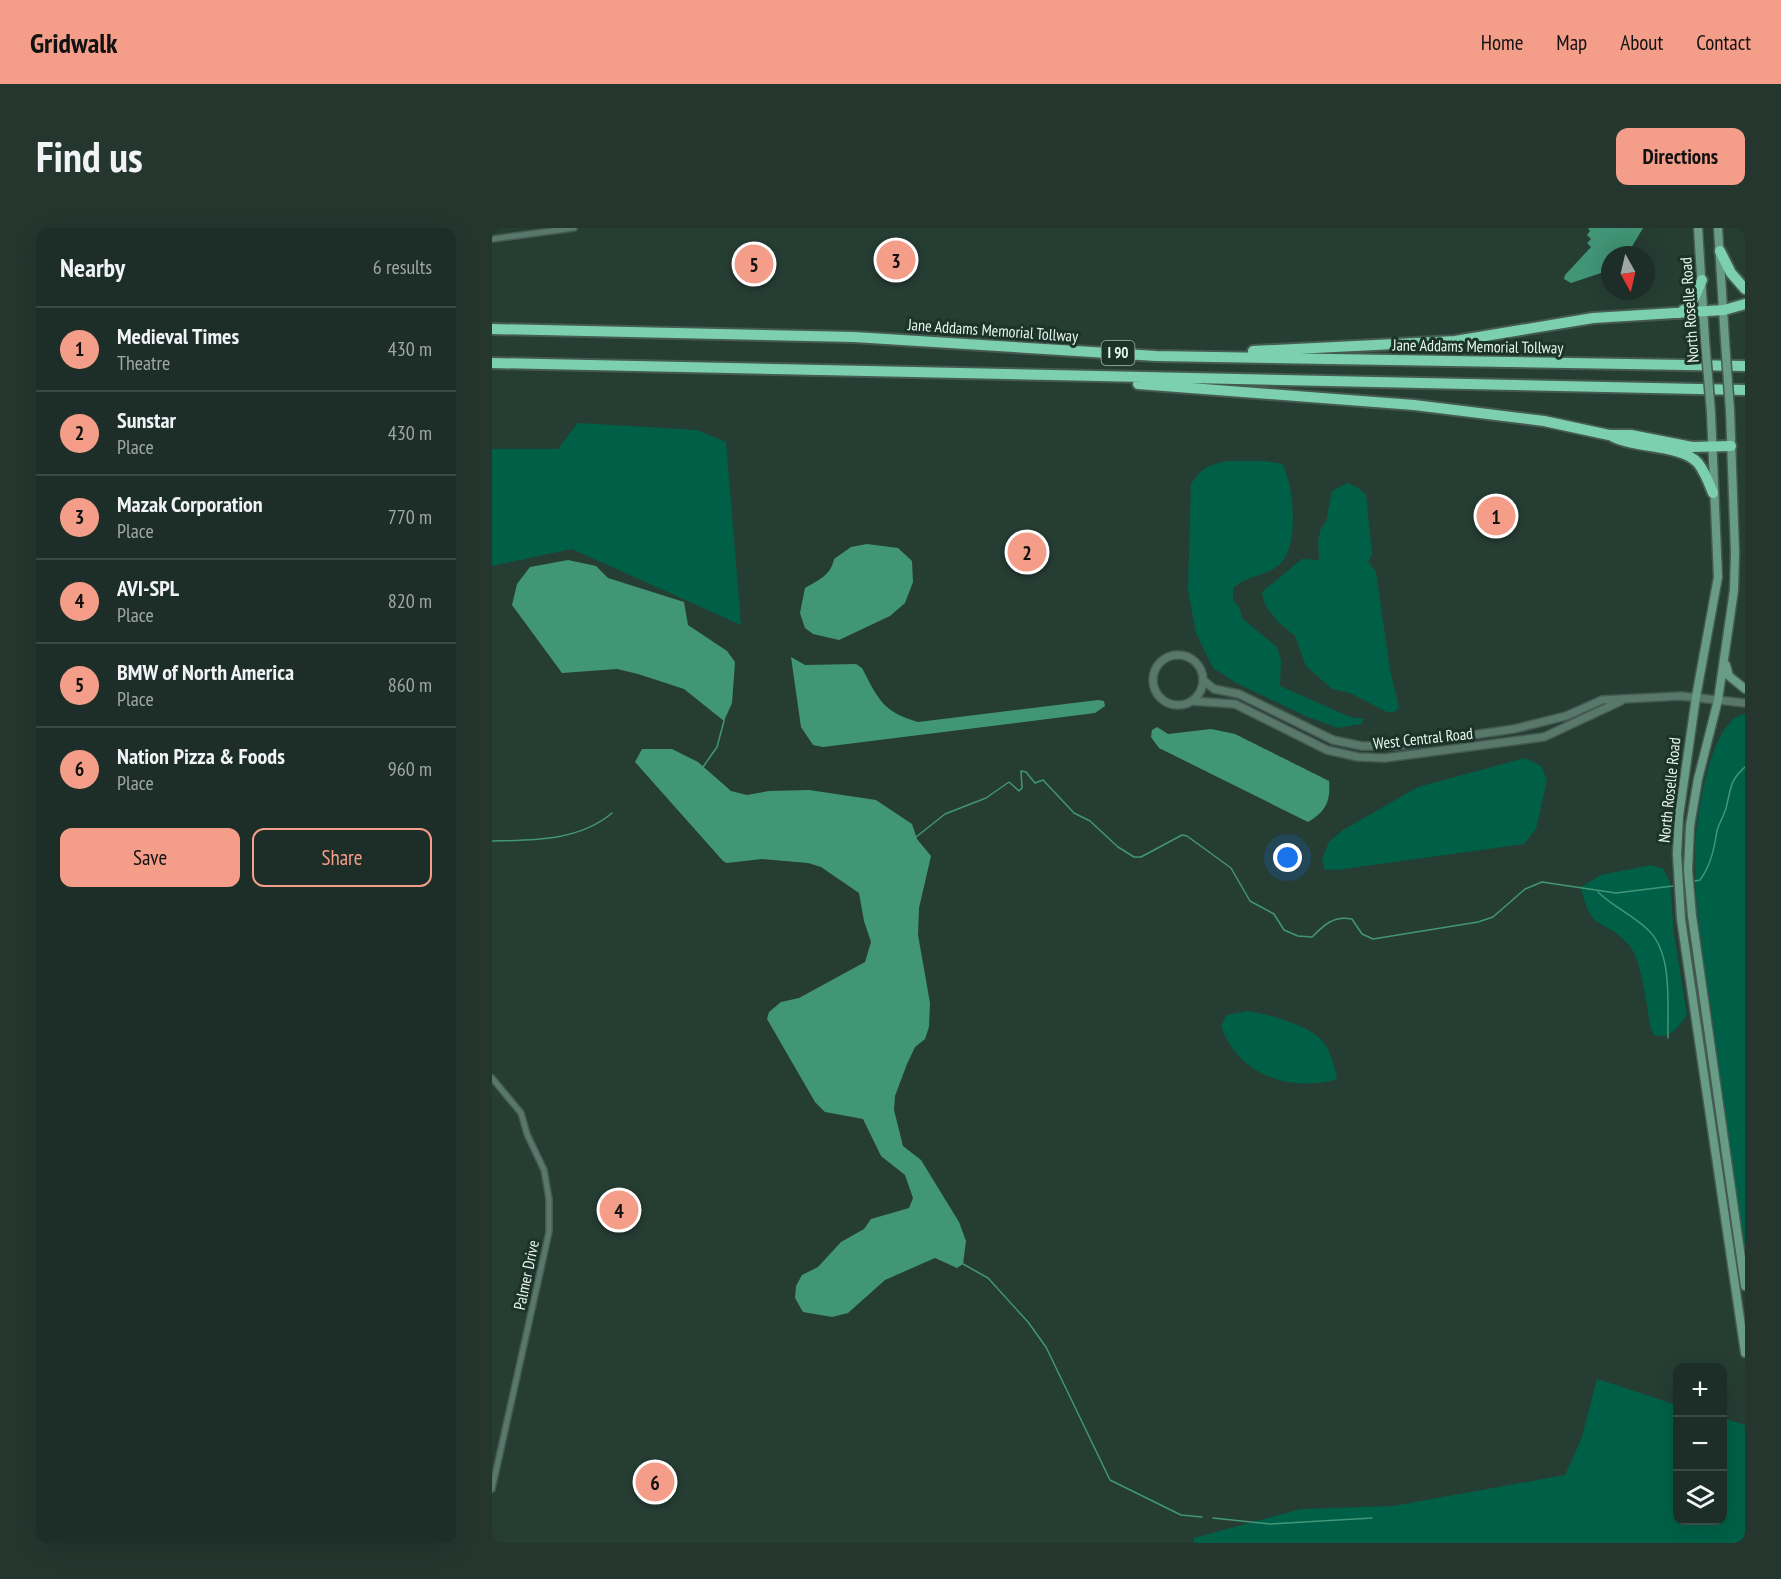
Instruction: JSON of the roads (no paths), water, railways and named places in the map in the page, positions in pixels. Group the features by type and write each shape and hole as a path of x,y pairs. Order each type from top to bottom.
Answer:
{"highway":[{"path":"1720,251 1731,273 1745,289"},
{"path":"1680,313 1692,303 1702,280"},
{"path":"1156,356 1455,341 1585,319 1704,312 1724,310 1745,304"},
{"name":"Jane Addams Memorial Tollway","path":"492,329 854,337 1156,356 1745,366"},
{"name":"I 90","path":"492,365 553,364 1745,390"},
{"path":"1015,374 1414,405 1544,421 1609,435 1631,435 1692,447 1731,446"},
{"path":"1609,435 1623,442 1686,454 1700,465 1713,493"}],"main road":[{"name":"North Roselle Road","path":"1698,228 1711,413 1718,577 1696,697 1679,816 1677,854 1681,919 1745,1353"},
{"name":"North Roselle Road","path":"1718,228 1730,410 1736,553 1718,700 1690,825 1688,870 1692,916 1745,1286"},
{"path":"1724,660 1729,676 1745,689"}],"street":[{"path":"492,239 574,228"},
{"path":"1186,656 1196,663 1203,680 1198,695 1192,701 1180,705 1161,699 1152,681 1155,668 1169,657 1186,656"},
{"name":"West Central Road","path":"1203,680 1214,689 1239,694 1333,740 1354,744 1396,746 1515,729 1566,716 1602,700 1696,697 1745,703"},
{"name":"West Central Road","path":"1192,701 1234,704 1327,750 1351,756 1385,758 1545,737 1623,700"},
{"path":"1515,729 1517,741"},
{"path":"1431,741 1432,752"},
{"path":"1351,756 1354,744"},
{"name":"Palmer Drive","path":"492,1078 521,1113 527,1134 544,1170 549,1199 549,1232 492,1489"}],"waterway":[{"path":"703,767 717,747 724,721"},
{"path":"1695,881 1700,880 1707,869 1732,784 1745,767"},
{"path":"916,837 945,814 986,798 1009,782 1019,791 1022,788 1021,771 1026,772 1035,783 1043,780 1074,813 1090,821 1118,847 1134,857 1141,857 1182,835 1187,836 1231,868 1250,901 1274,914 1284,930 1298,936 1312,937 1325,925 1340,918 1352,919 1362,934 1373,939 1478,922 1493,917 1525,889 1542,882 1616,893 1673,886"},
{"path":"492,841 540,839 571,834 599,822 612,813"},
{"path":"1598,892 1646,928 1655,938 1661,950 1667,980 1668,1038"},
{"path":"963,1264 988,1278 1028,1322 1046,1347 1110,1480 1181,1515 1202,1517"},
{"path":"1213,1518 1270,1524 1372,1518"}],"place":[{"name":"Mazak Corporation","path":"896,260"},
{"name":"BMW of North America","path":"754,264"},
{"name":"Medieval Times","path":"1496,516"},
{"name":"Sunstar","path":"1027,552"},
{"name":"AVI-SPL","path":"619,1210"},
{"name":"Nation Pizza & Foods","path":"655,1482"}]}
